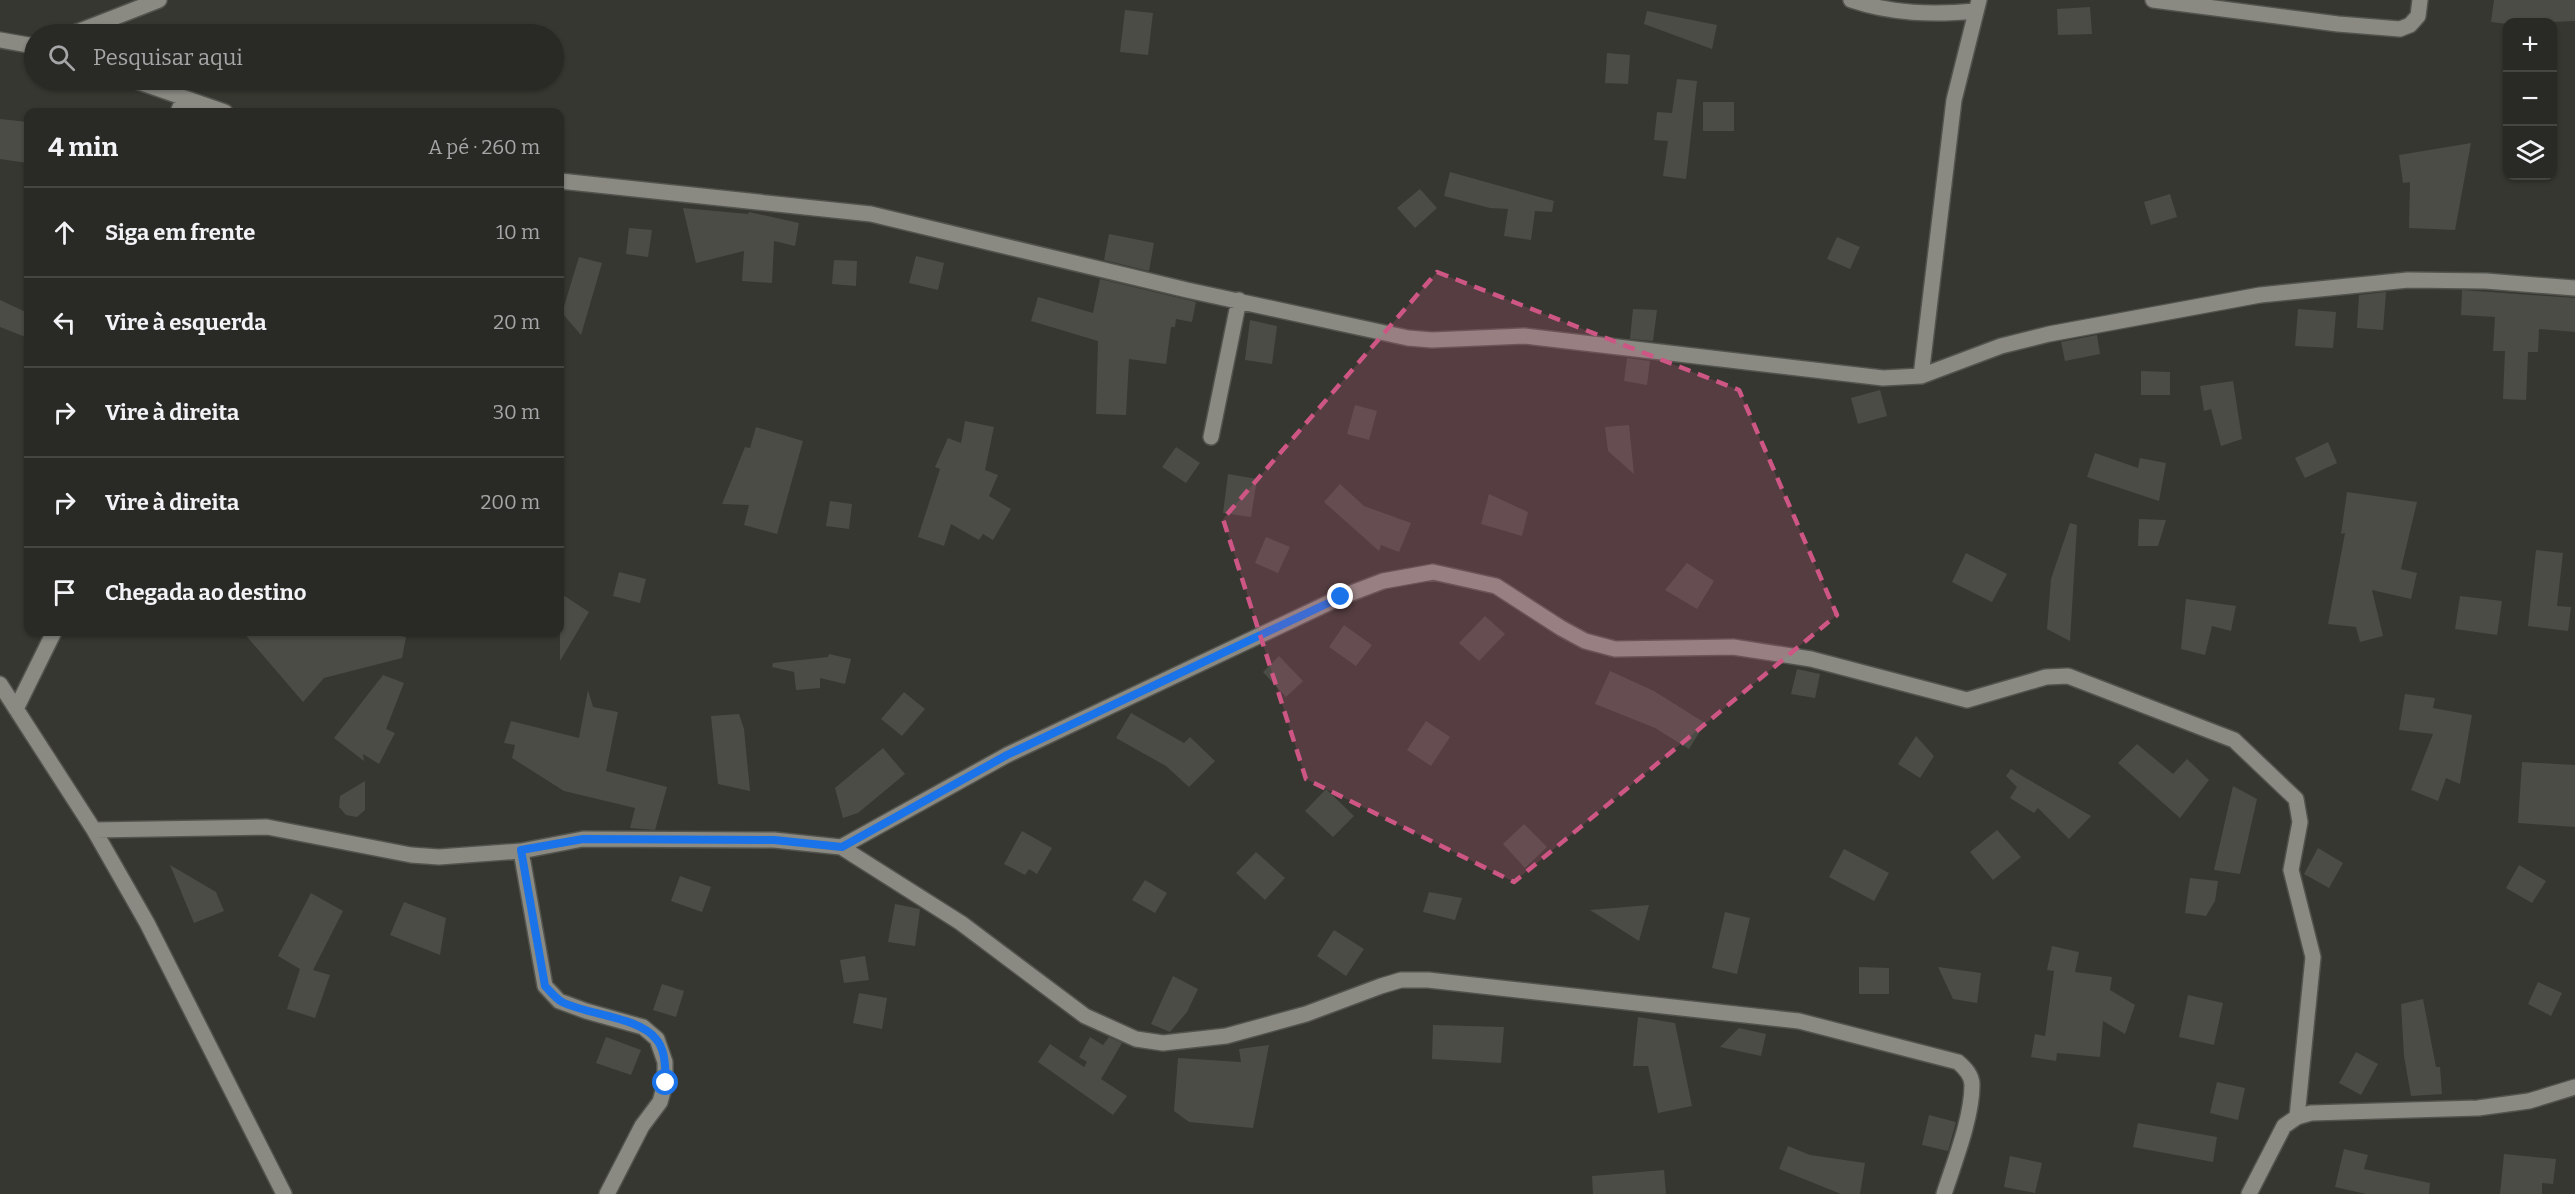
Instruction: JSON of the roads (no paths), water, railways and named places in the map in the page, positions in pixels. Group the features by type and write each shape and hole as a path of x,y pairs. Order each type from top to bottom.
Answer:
{"street":[{"path":"98,24 159,0"},
{"path":"1851,0 1875,8 1936,14 1978,6 1954,100 1921,376"},
{"path":"2152,0 2338,24 2400,29 2410,25 2418,16 2420,0"},
{"path":"0,40 24,44"},
{"path":"152,90 181,105 200,108"},
{"path":"564,181 871,214 1408,338 1432,340 1524,336 1883,378 1921,376 2001,346 2049,334 2260,295 2408,280 2486,281 2575,288"},
{"path":"1211,437 1239,300"},
{"path":"842,847 1007,755 1341,597 1383,581 1432,572 1496,586 1561,628 1586,641 1615,649 1733,647 1810,659 1967,700 2046,677 2068,676 2235,740 2296,799 2300,822 2291,870 2313,957 2297,1117"},
{"path":"16,709 52,636"},
{"path":"0,684 94,830 190,1005 284,1194"},
{"path":"94,830 267,827 411,855 440,857 521,850 583,839 774,840 842,847 961,923 1085,1016 1136,1039 1163,1043 1226,1036 1306,1014 1401,980 1428,980 1799,1021 1958,1062 1968,1071 1972,1083 1961,1143 1944,1194"},
{"path":"521,850 545,986 559,1001 643,1027 657,1040 665,1062 666,1083 660,1102 642,1126 607,1194"},
{"path":"2249,1194 2284,1126 2297,1117 2311,1113 2478,1108 2529,1101 2575,1086"}]}
